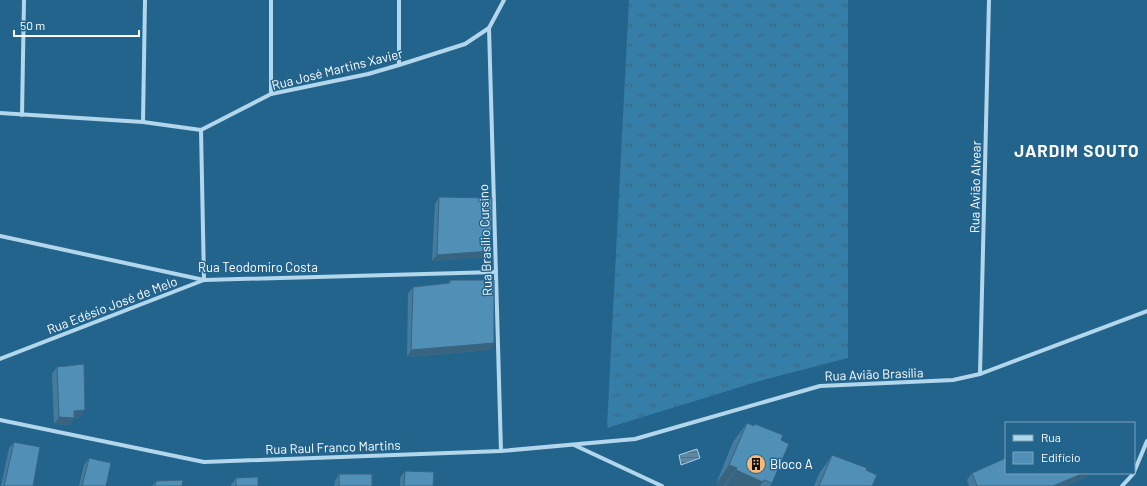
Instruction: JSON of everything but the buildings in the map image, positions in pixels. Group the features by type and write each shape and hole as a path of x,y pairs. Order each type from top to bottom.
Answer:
{"street":[{"path":"22,115 24,0"},
{"path":"143,122 145,0"},
{"path":"271,0 272,94"},
{"path":"399,0 399,65"},
{"path":"489,28 504,0"},
{"name":"Rua Avião Alvear","path":"980,374 989,0"},
{"name":"Rua José Martins Xavier","path":"201,130 272,94 368,74 399,65 465,44 489,28"},
{"name":"Rua Brasílio Cursino","path":"489,28 501,451"},
{"path":"0,114 143,122 201,130 204,280"},
{"name":"Rua Teodomiro Costa","path":"0,236 204,280 496,272"},
{"name":"Rua Edésio José de Melo","path":"0,359 204,280"},
{"name":"Rua Avião Brasília","path":"573,444 635,439 820,386 953,380 980,374 1147,311"},
{"name":"Rua Raul Franco Martins","path":"0,420 204,462 501,451 573,444"},
{"path":"1135,470 1147,441"},
{"path":"573,444 662,486"},
{"path":"1122,486 1132,474"}],"green space":[{"path":"629,0 848,0 848,358 763,380 607,428"}],"shaded area":[{"path":"697,449 700,458 681,465 679,455"}],"place":[{"name":"Bloco A","path":"756,464"}],"district":[{"name":"JARDIM SOUTO","path":"1077,150"}]}
